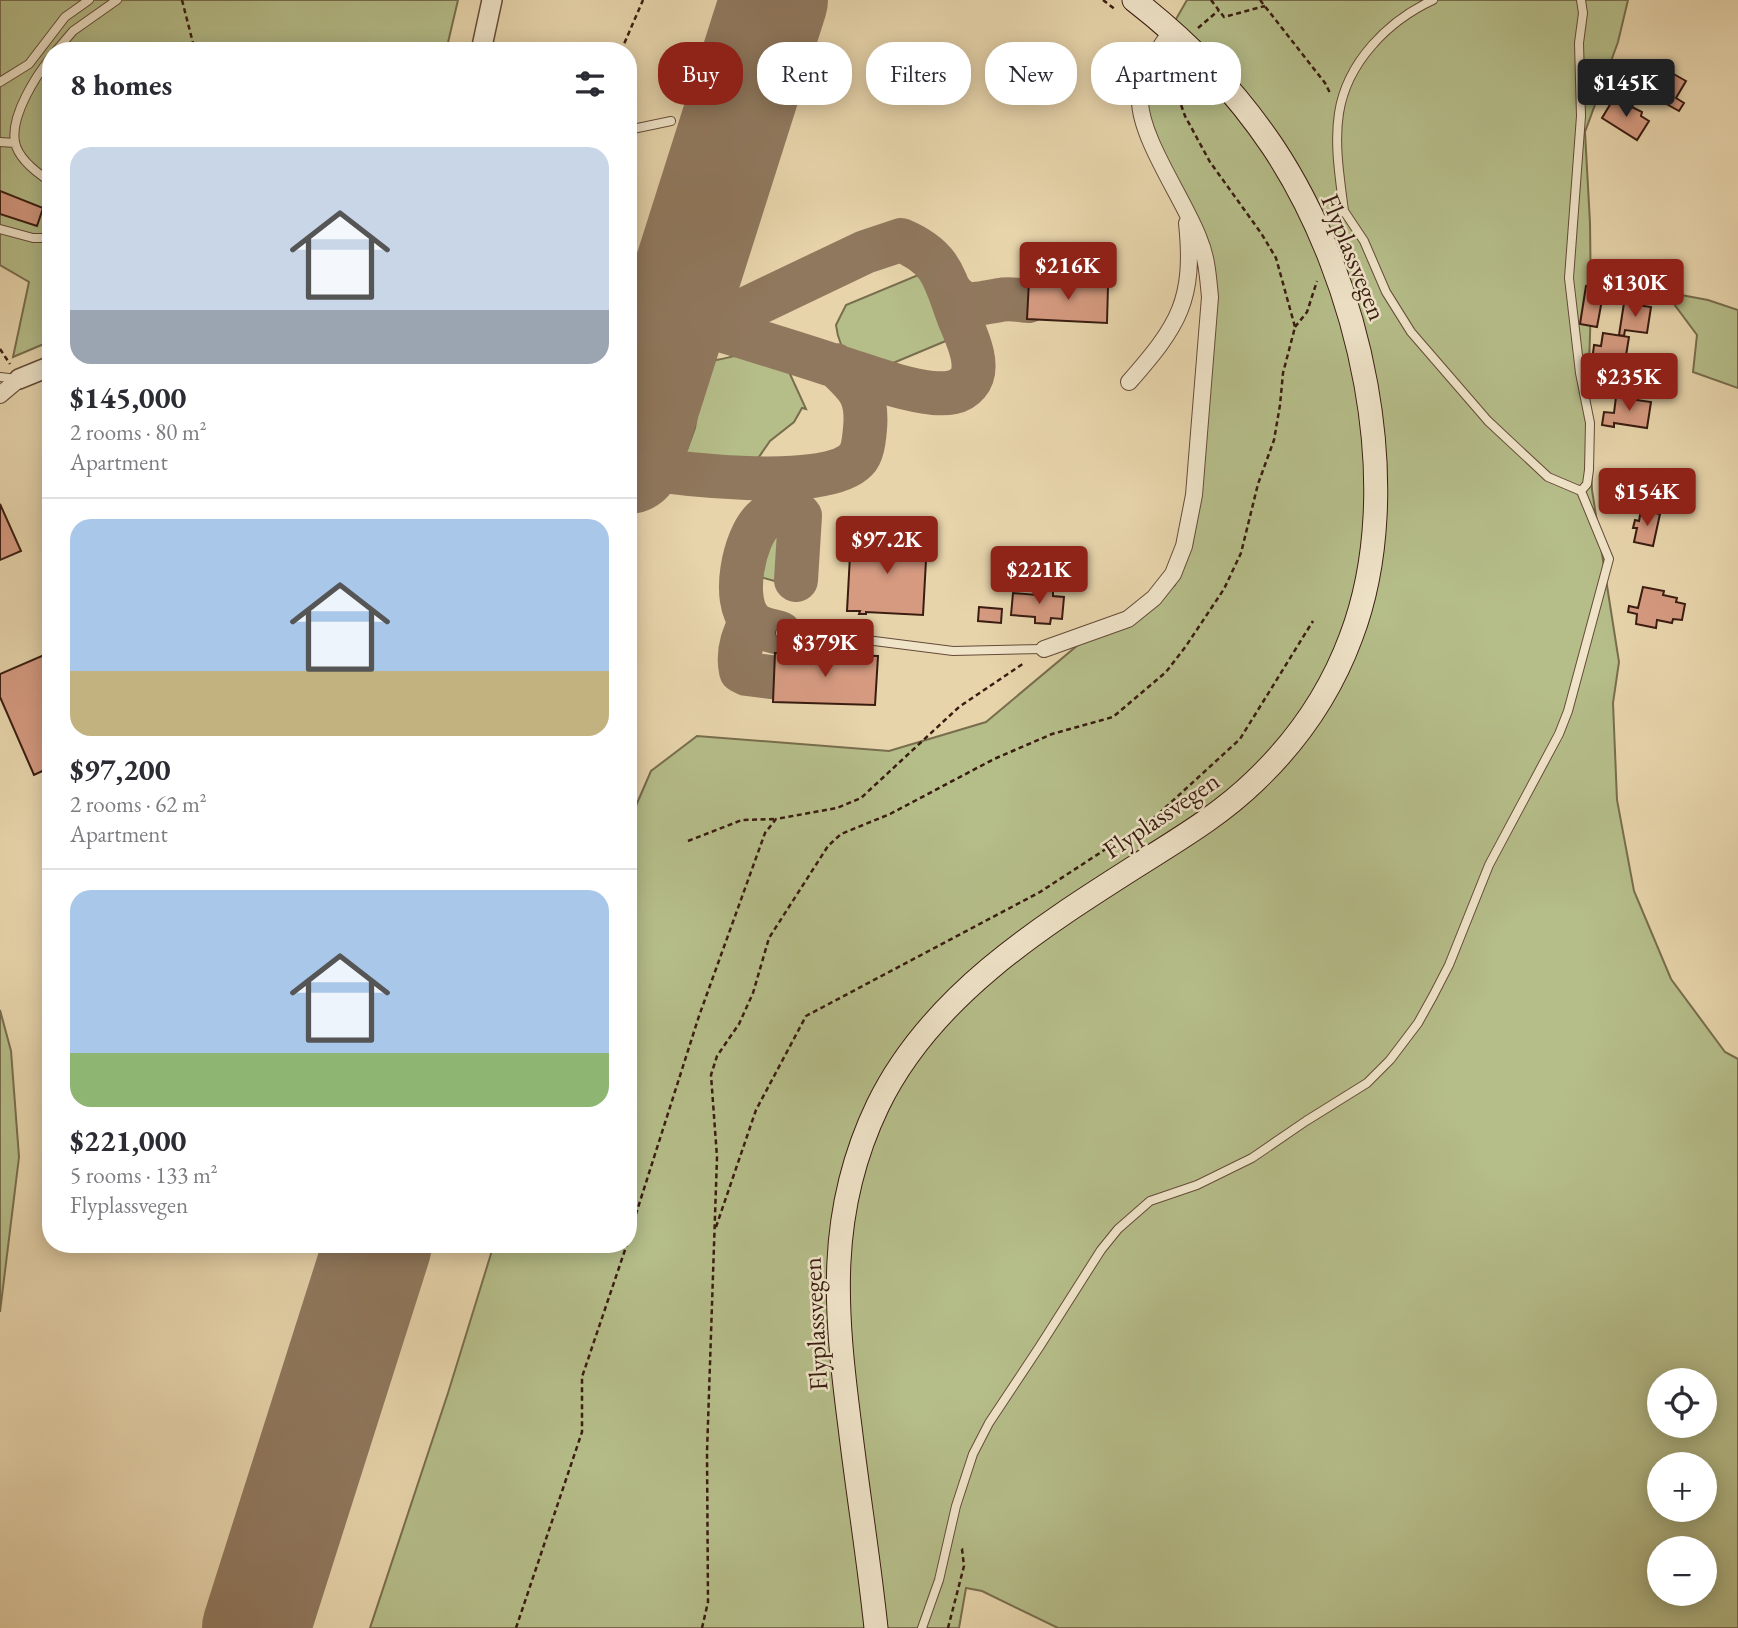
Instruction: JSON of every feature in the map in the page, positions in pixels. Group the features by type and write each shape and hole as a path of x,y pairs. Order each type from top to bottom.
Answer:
{"main road":[{"name":"Flyplassvegen","path":"876,1628 846,1393 837,1277 842,1218 857,1158 880,1100 928,1030 999,960 1073,907 1230,804 1276,760 1313,712 1335,675 1352,636 1364,594 1374,525 1370,416 1362,363 1346,300 1328,253 1316,224 1273,148 1228,90 1171,40 1134,0"}],"street":[{"path":"483,42 492,0"},
{"path":"1044,649 1128,619 1153,598 1173,574 1184,545 1194,495 1210,297 1205,257 1199,238 1147,131 1140,99 1148,69 1171,40"},
{"path":"1129,382 1160,347 1179,314 1186,294 1190,253 1185,210"},
{"path":"0,395 10,378 42,369"}],"lane":[{"path":"46,42 65,17 89,0"},
{"path":"64,42 73,31 117,0"},
{"path":"922,1628 940,1580 964,1478 989,1423 1101,1250 1118,1229 1150,1201 1197,1185 1252,1158 1367,1083 1390,1060 1418,1023 1448,965 1499,844 1559,734 1568,711 1609,559 1581,491 1548,477 1508,440 1488,421 1411,332 1386,292 1364,241 1344,211 1337,141 1339,112 1345,89 1363,56 1384,32 1415,9 1433,0"},
{"path":"1581,0 1581,117 1569,278 1580,373 1590,423 1589,470 1587,484 1581,491"},
{"path":"0,82 29,64 42,47"},
{"path":"42,69 25,99 15,129 15,143 22,156 42,176"},
{"path":"637,128 671,121"},
{"path":"0,142 15,143"},
{"path":"1316,224 1344,211"},
{"path":"0,229 42,238"},
{"path":"825,636 831,628"},
{"path":"780,633 810,639 825,636 953,651 1044,649"}],"path":[{"path":"182,0 193,42"},
{"path":"625,42 643,0"},
{"path":"1211,0 1224,18 1265,6"},
{"path":"1260,0 1325,83 1339,112"},
{"path":"1219,10 1171,40 1188,123 1210,162 1276,258 1295,327"},
{"path":"702,1628 708,1602 707,1452 717,1157 711,1075 717,1056 739,1024 753,993 769,938 828,846 841,834 890,814 994,759 1052,734 1113,717 1166,672 1224,589 1241,553 1258,484 1274,440 1283,373 1295,327 1307,312 1321,266 1328,253"},
{"path":"715,1230 756,1110 806,1016 1040,892 1155,817 1240,739 1313,621"},
{"path":"688,841 742,820 776,819 837,808 861,798 959,707 1044,649"},
{"path":"637,1211 699,1016 765,833 776,819"},
{"path":"516,1628 582,1432 582,1377 624,1253"},
{"path":"948,1628 964,1566 962,1549 950,1539"}],"green space":[{"path":"0,0 458,0 448,42 42,42 42,345 13,357 29,282 0,265"},
{"path":"1187,0 1628,0 1618,42 1585,132 1590,223 1588,398 1592,490 1619,662 1613,703 1617,800 1634,891 1671,979 1725,1052 1738,1059 1738,1628 1058,1628 982,1591 966,1588 959,1628 370,1628 491,1253 637,1253 637,803 651,771 697,736 889,751 986,722 1084,640 1129,626 1175,585 1196,515 1209,358 1202,276 1186,211 1133,105 1241,105 1241,42 1163,42"},
{"path":"923,273 928,274 947,321 948,340 886,366 866,366 851,358 841,344 836,325 846,305"},
{"path":"1665,292 1708,300 1738,310 1738,388 1693,372 1697,335"},
{"path":"751,353 785,363 806,409 802,408 794,422 770,441 754,464 697,463 680,452 687,450 695,428 706,361"},
{"path":"781,534 778,582 760,577 760,547 763,537"},
{"path":"0,1010 11,1051 19,1157 0,1312"}],"building":[{"path":"1613,70 1622,75 1615,86 1606,81"},
{"path":"1670,72 1686,81 1676,98 1684,103 1679,111 1647,91 1660,76 1665,79"},
{"path":"1614,98 1642,112 1641,116 1649,121 1637,140 1602,118"},
{"path":"0,191 42,208 37,226 0,214"},
{"path":"1029,281 1108,286 1107,323 1027,319"},
{"path":"1586,286 1604,289 1597,327 1580,324"},
{"path":"1624,303 1651,307 1647,333 1625,330 1624,336 1619,335"},
{"path":"1603,333 1629,337 1622,380 1596,376 1598,363 1592,362 1594,345 1601,346"},
{"path":"1616,397 1651,402 1647,428 1614,423 1614,427 1602,425 1604,412 1614,413"},
{"path":"0,504 21,551 0,560"},
{"path":"1641,510 1660,514 1653,546 1634,542 1637,528 1633,528 1635,520 1639,521"},
{"path":"851,537 927,542 923,615 866,612 859,614 860,611 847,611"},
{"path":"1037,587 1053,588 1053,596 1064,597 1062,619 1051,618 1050,624 1035,623 1035,617 1011,615 1013,593 1037,595"},
{"path":"1643,587 1664,591 1663,595 1677,598 1676,602 1685,604 1682,620 1673,619 1672,623 1657,620 1656,628 1636,624 1637,614 1628,612 1629,606 1638,608"},
{"path":"979,607 1002,609 1001,623 978,621"},
{"path":"775,653 878,656 875,705 773,702"},
{"path":"42,656 42,771 34,775 0,697 0,674"}],"taxiway":[{"path":"901,240 926,254 945,280 969,342 973,360 972,376 964,387 952,393 920,391 707,326 865,252 901,240"},
{"path":"684,283 689,308 696,318 707,326"},
{"path":"947,286 958,299 970,304 1007,299 1028,301"},
{"path":"637,354 686,326 707,326"},
{"path":"637,467 747,478 813,476 839,470 856,460 860,454 866,418 863,400 856,386 835,365"},
{"path":"780,633 757,626 745,611 742,599 742,569 750,540 763,520 773,513 792,507 800,516 796,580"},
{"path":"751,621 741,645 741,671 771,677"}],"runway":[{"path":"637,432 774,0"},
{"path":"256,1628 375,1253"}]}
